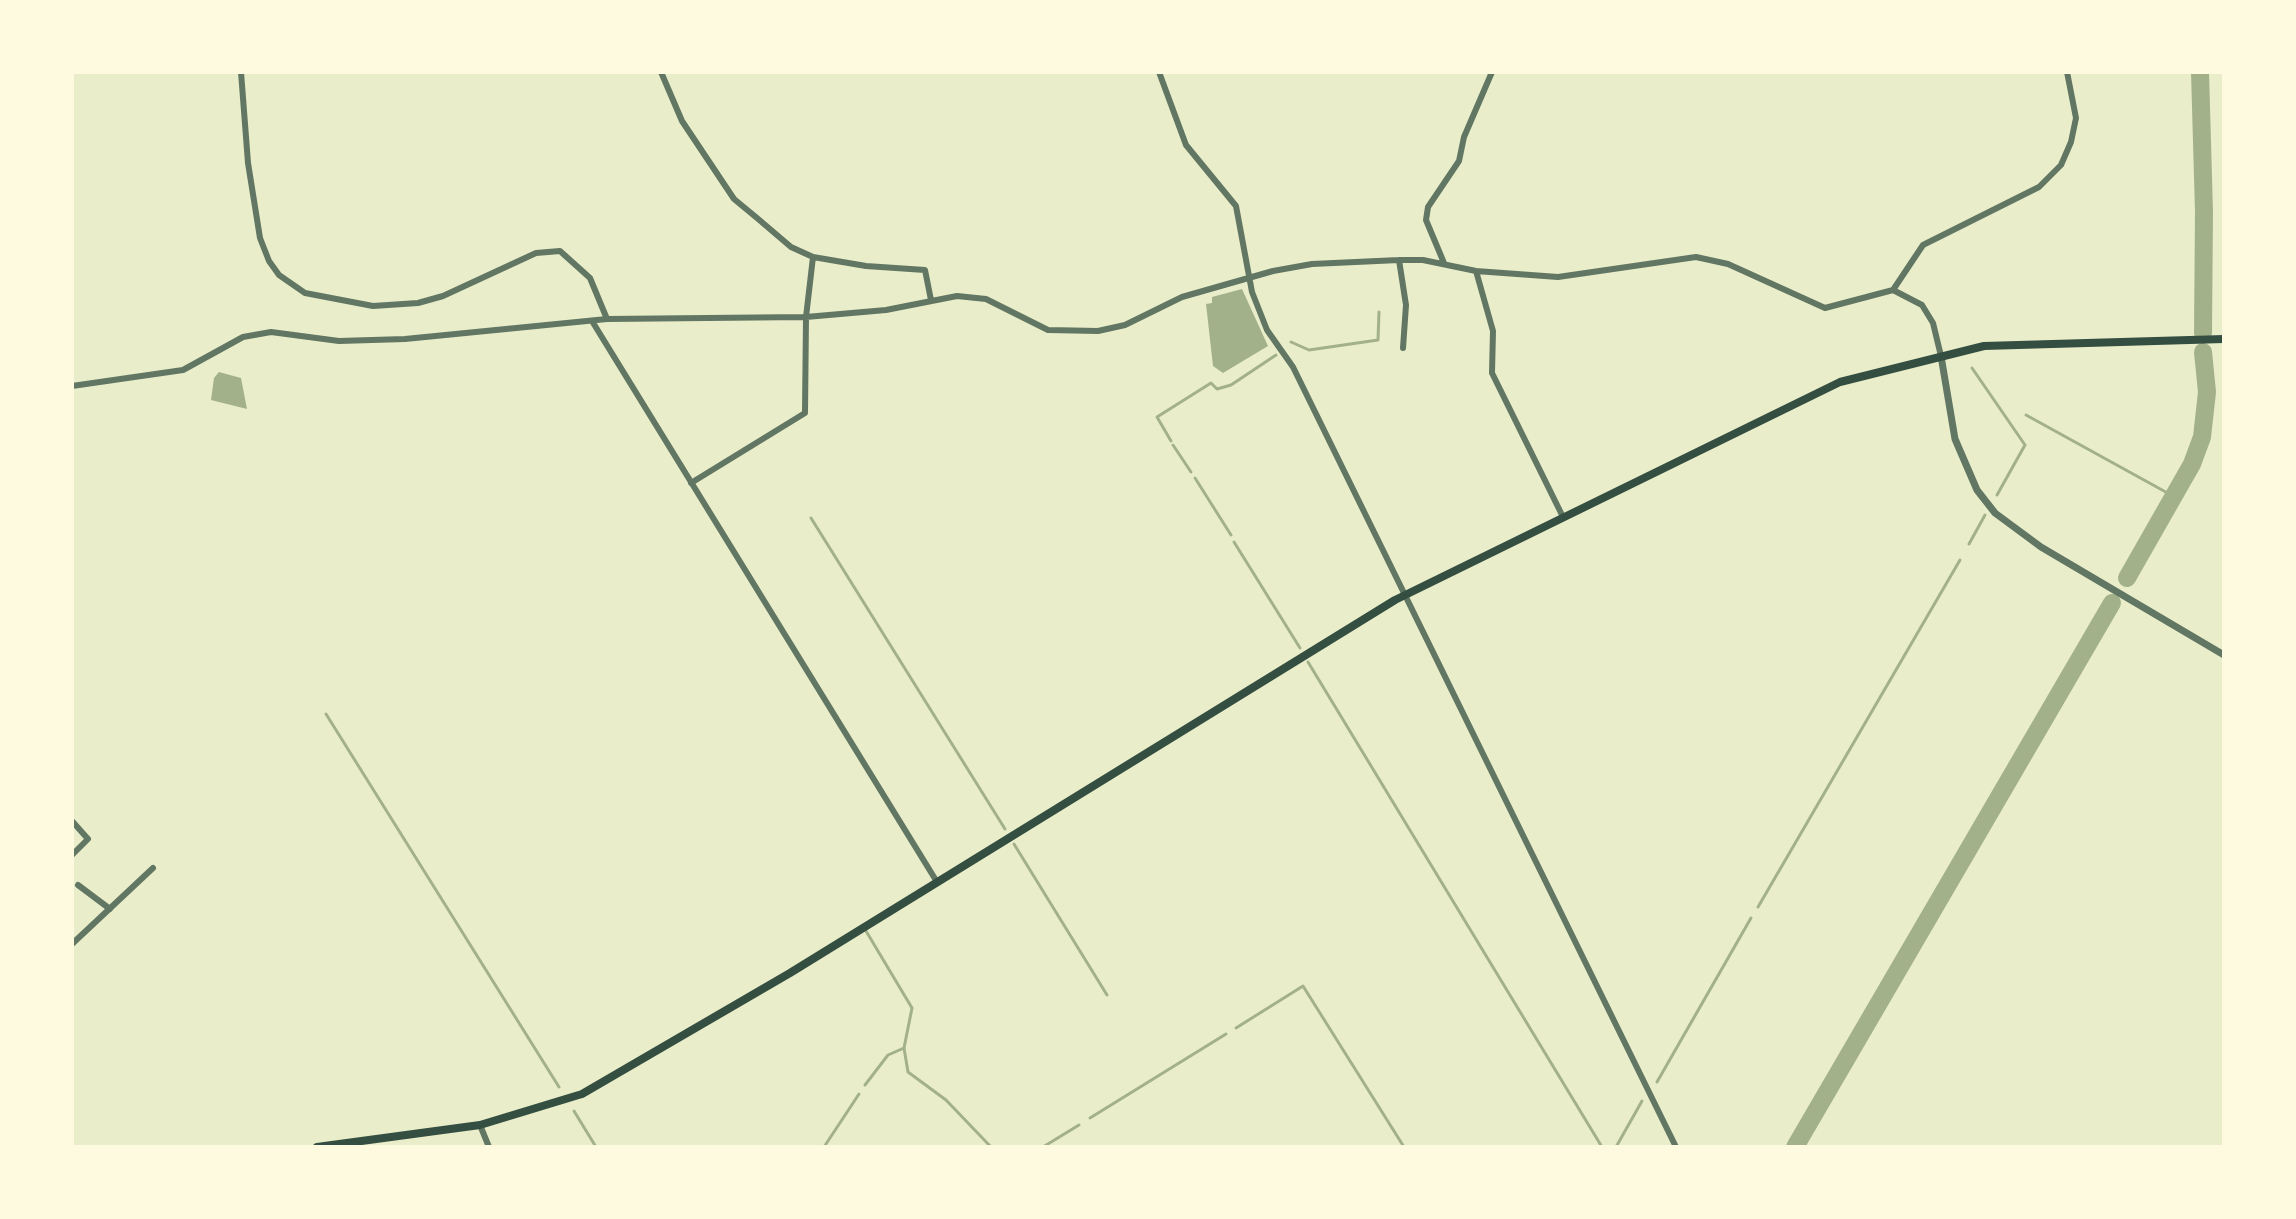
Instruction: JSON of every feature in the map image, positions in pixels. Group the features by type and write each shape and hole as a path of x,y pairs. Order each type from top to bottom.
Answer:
{"main road":[{"path":"317,1147 480,1125 582,1094 937,882 1406,595 1840,382 1984,346 2224,339"}],"street":[{"path":"241,72 248,163 260,238 269,261 279,275 305,293 373,306 418,303 443,296 536,253 560,251 590,278 607,319"},
{"path":"661,72 682,121 734,199 791,247 813,257 866,266 925,270 931,300"},
{"path":"1159,72 1186,145 1236,206 1249,278 1267,330 1293,367 1676,1147"},
{"path":"1444,263 1426,220 1428,207 1459,161 1464,137 1492,72"},
{"path":"72,386 183,370 243,337 271,332 339,341 405,339 607,319 806,317 886,310 957,296 986,299 1048,330 1086,332 1125,325 1182,297 1249,278 1312,264 1399,260 1444,263 1476,271 1558,277 1696,257 1728,264 1825,308 1893,290 1923,245 2039,187 2061,165 2071,142 2076,118 2067,72"},
{"path":"691,483 805,413 806,317 813,257"},
{"path":"1399,260 1406,305 1403,348"},
{"path":"1476,271 1493,331 1492,373 1563,517"},
{"path":"1893,290 1922,305 1933,323 1955,439 1977,490 1995,513 2041,547 2224,655"},
{"path":"592,321 937,882"},
{"path":"72,821 88,839 72,855"},
{"path":"72,944 153,868"},
{"path":"78,885 110,909"},
{"path":"480,1125 489,1147"}],"shaded area":[{"path":"1242,289 1268,346 1223,373 1213,366 1206,304 1212,303 1212,297"},
{"path":"219,372 241,378 247,409 211,400 214,378"}],"waterway":[{"path":"2200,72 2203,333"},
{"path":"1291,342 1309,350 1378,340 1379,312"},
{"path":"2127,578 2192,464 2202,437 2207,392 2203,352"},
{"path":"1171,441 1157,417 1211,383 1217,389 1231,385 1276,355"},
{"path":"1972,368 2025,445 1997,495"},
{"path":"2026,415 2173,496"},
{"path":"1173,445 1191,472"},
{"path":"1195,478 1231,535"},
{"path":"1969,544 1985,515"},
{"path":"811,518 1005,829"},
{"path":"1234,542 1300,648"},
{"path":"1758,907 1960,560"},
{"path":"1795,1147 2112,603"},
{"path":"1308,662 1602,1147"},
{"path":"326,714 559,1087"},
{"path":"1014,844 1107,995"},
{"path":"1657,1082 1751,918"},
{"path":"866,931 912,1008 904,1048"},
{"path":"1236,1028 1303,986 1404,1147"},
{"path":"1090,1118 1226,1034"},
{"path":"865,1085 888,1055 904,1048 908,1072 946,1100 991,1147"},
{"path":"824,1147 859,1094"},
{"path":"1616,1147 1642,1101"},
{"path":"574,1111 596,1147"},
{"path":"1043,1147 1079,1125"}]}
